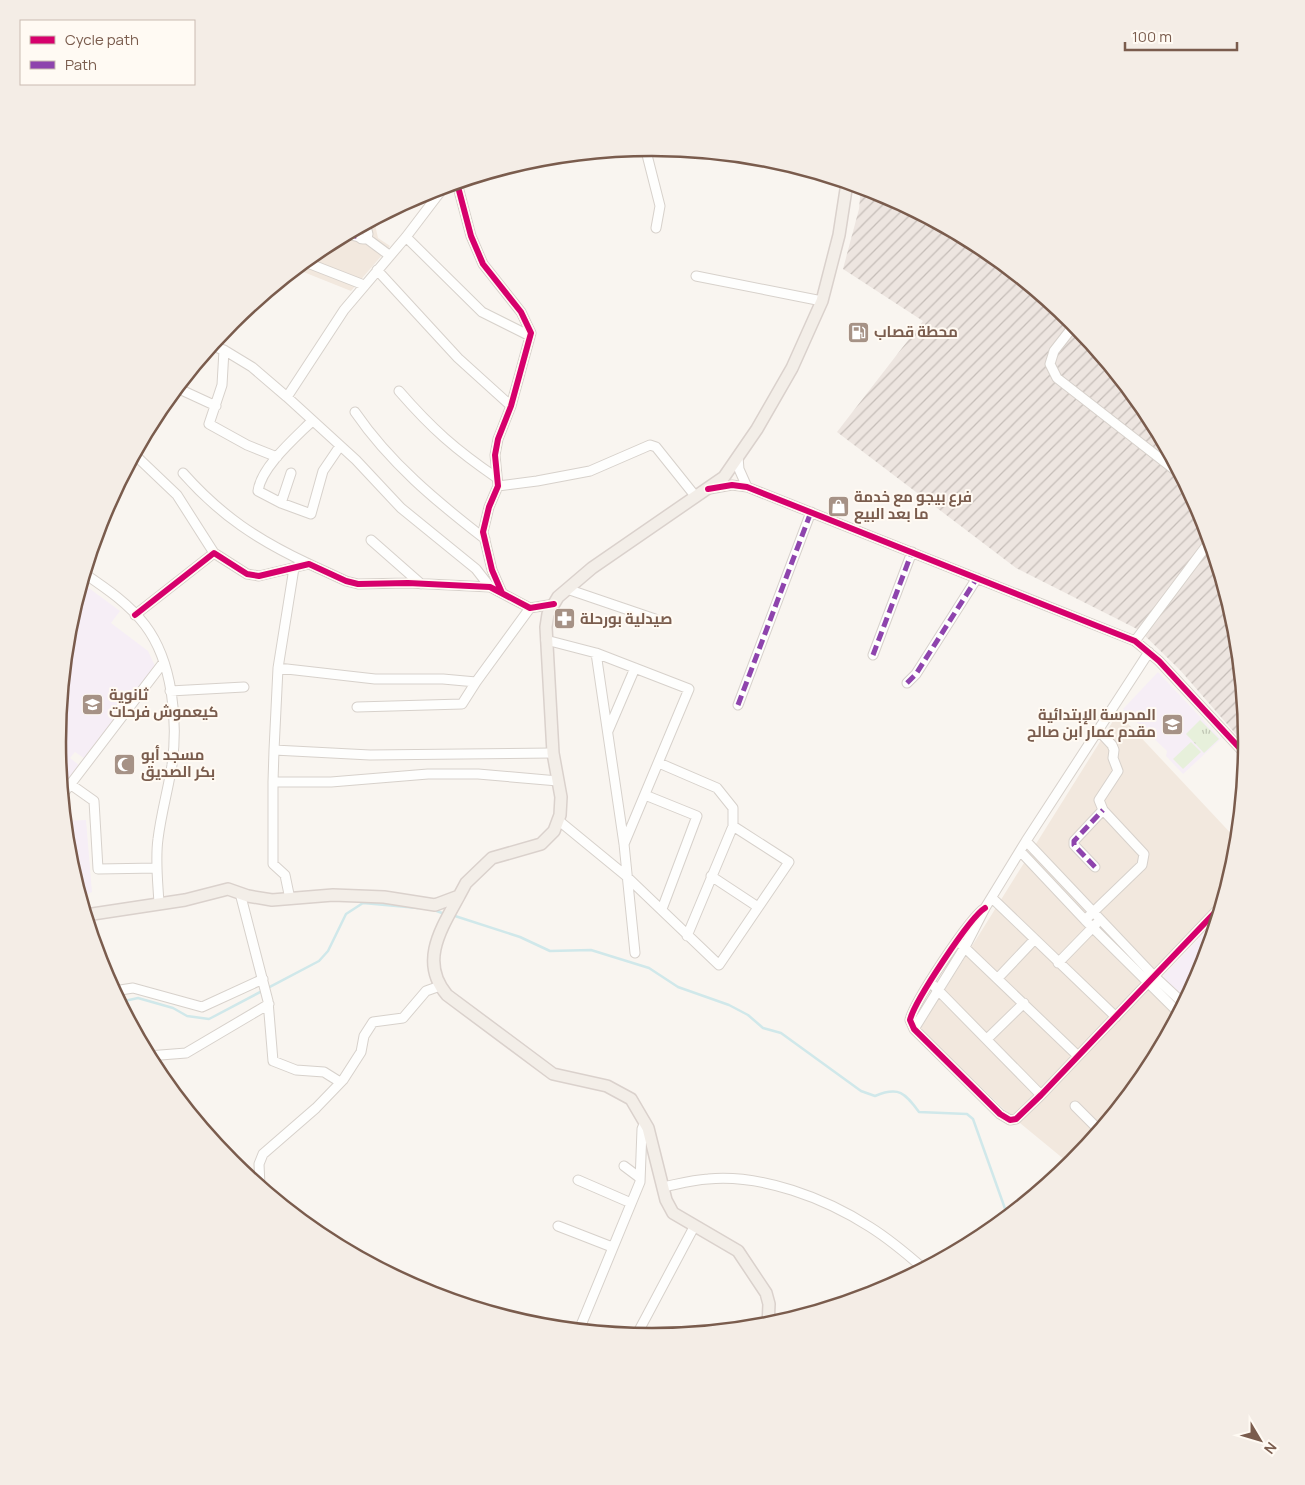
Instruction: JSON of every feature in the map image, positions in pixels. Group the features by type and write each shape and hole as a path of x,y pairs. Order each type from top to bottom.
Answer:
{"main road":[{"path":"768,1317 769,1304 766,1293 738,1251 673,1213 666,1200 645,1122 631,1100 621,1092 607,1086 553,1074 447,995 440,986 432,959 443,928 459,896 466,883 480,867 492,858 542,844 554,831 558,820 561,797 553,752 546,640 548,614 567,589 592,568 724,477 757,429 792,368 822,301 839,235 846,189"},
{"path":"92,914 159,904 228,889 272,900 334,895 384,897 435,905 459,896"}],"street":[{"path":"647,156 660,206 656,228"},
{"path":"459,189 471,236 483,264 521,312 530,336 511,406 498,439 495,455 497,482 483,532 492,570 502,593"},
{"path":"287,397 344,310 406,237 436,198"},
{"path":"363,233 389,255"},
{"path":"406,237 482,312 530,336"},
{"path":"313,265 364,285"},
{"path":"377,270 458,358 511,406"},
{"path":"696,276 822,301"},
{"path":"1070,331 1054,351 1050,364 1057,378 1168,465"},
{"path":"219,348 252,367 287,397 340,446 401,508 476,569 490,587"},
{"path":"224,350 222,385 208,424 247,445 277,457"},
{"path":"183,391 216,406"},
{"path":"399,391 427,424 458,452 497,482 537,481 590,471 650,445 656,447 696,498"},
{"path":"355,412 383,450 412,479 432,498 485,539"},
{"path":"312,421 277,457 262,477 258,491 281,503 311,514 323,472 340,446"},
{"path":"738,457 739,469 746,487"},
{"path":"140,459 177,495 214,553 247,574 259,576 309,564"},
{"path":"183,473 217,508 246,531 270,546 346,581 358,584 490,587 530,608 554,604"},
{"path":"281,503 292,473"},
{"path":"708,489 732,485 746,487 1135,641 1149,652 1222,726 1239,746"},
{"path":"738,705 810,512"},
{"path":"371,540 421,584"},
{"path":"1135,641 1206,548"},
{"path":"873,655 912,552"},
{"path":"135,614 214,553"},
{"path":"290,899 285,875 273,864 273,782 278,668 294,568"},
{"path":"90,578 126,604 156,643 170,691 172,763 158,840 159,904"},
{"path":"907,683 916,674 977,578"},
{"path":"567,589 655,619"},
{"path":"357,707 462,704 530,608"},
{"path":"546,640 596,653 689,689 624,844"},
{"path":"1149,652 1026,841 985,908 965,947 911,1015 910,1020 914,1029 1005,1118 1010,1120 1016,1119 1213,914"},
{"path":"596,653 624,844 625,875 635,954"},
{"path":"157,868 98,869 94,801 70,784 163,663"},
{"path":"278,668 376,679 443,679 476,682"},
{"path":"608,732 635,668"},
{"path":"170,691 244,686"},
{"path":"1058,963 1092,927 1096,916 1142,865 1145,859 1144,854 1103,810 1099,800 1118,771 1113,758 1114,750 1112,745 1098,731"},
{"path":"274,750 370,756 553,752"},
{"path":"659,764 717,788 733,808 733,826 687,936"},
{"path":"273,782 331,782 412,775 478,774 558,781"},
{"path":"645,795 697,816 662,909"},
{"path":"1095,867 1074,845 1074,841 1103,810"},
{"path":"558,820 625,875 719,965 789,862 733,826"},
{"path":"1026,841 1096,916 1175,1008"},
{"path":"1020,851 1092,927 1151,979 1179,1000"},
{"path":"711,876 758,907"},
{"path":"240,893 269,1004 273,1062 296,1070 324,1072 340,1082"},
{"path":"992,898 1116,1017"},
{"path":"934,986 957,941 979,912 985,908"},
{"path":"1085,920 1096,916"},
{"path":"998,978 1034,940"},
{"path":"957,941 1078,1056"},
{"path":"121,990 133,988 202,1007 264,985"},
{"path":"260,1177 259,1164 263,1154 316,1108 340,1082 358,1057 364,1036 373,1022 403,1018 426,991 440,986"},
{"path":"934,986 1041,1095"},
{"path":"987,1039 1024,1003"},
{"path":"157,1055 186,1053 269,1004"},
{"path":"1075,1106 1096,1126"},
{"path":"582,1324 640,1178 642,1130 645,1122"},
{"path":"624,1166 640,1178"},
{"path":"663,1187 709,1178 764,1183 840,1210 870,1227 918,1265"},
{"path":"578,1180 631,1203"},
{"path":"558,1226 612,1247"},
{"path":"640,1328 694,1227"}],"shaded area":[{"path":"860,195 912,217 978,255 1009,277 1067,328 1118,386 1160,449 1194,518 1208,554 1219,591 1234,666 1239,738 1180,670 1139,630 1016,568 837,432 923,321 843,269 859,209"},
{"path":"375,226 378,238 390,246 351,291 303,272 327,255"},
{"name":"ثانوية كيعموش فرحات","path":"87,587 120,611 111,623 148,651 155,666 84,758 75,752 70,758 79,765 68,779 66,742 71,666"},
{"name":"المدرسة الإبتدائية مقدم عمار ابن صالح","path":"1158,672 1221,739 1183,774 1166,756 1167,751 1123,709"},
{"path":"1118,713 1231,834 1219,894 1211,922 1147,989 1172,1013 1140,1068 1118,1099 1064,1159 1009,1114 920,1029"},
{"path":"86,820 92,892 86,895 78,857 71,821"},
{"path":"1209,929 1180,997 1162,981 1164,975"}],"green space":[{"path":"1200,720 1219,739 1204,753 1186,734"},
{"path":"1191,742 1201,752 1183,769 1173,759"}],"waterway":[{"path":"126,1001 138,998 173,1008 187,1016 209,1019 319,961 328,951 346,914 363,903 418,908"},
{"path":"434,910 442,913"},
{"path":"455,916 520,937 550,951 591,950 649,968 678,987 729,1005 748,1015 763,1028 781,1033 861,1091 875,1096 890,1092 901,1093 910,1100 919,1112 967,1114 973,1119 1006,1210"}],"marked path":[{"path":"738,705 811,512"},
{"path":"873,655 912,552"},
{"path":"907,683 916,674 977,578"},
{"path":"1095,867 1074,845 1074,841 1103,810"}],"cycle path":[{"path":"459,189 471,236 483,264 521,312 531,333 511,406 498,439 495,455 498,486 489,507 483,532 492,570 502,593"},
{"path":"708,489 732,485 747,487 1135,641 1159,661 1239,747"},
{"path":"135,615 214,553 247,574 259,576 309,564 346,581 358,584 408,583 490,587 530,608 554,604"},
{"path":"985,908 968,927 943,961 921,996 910,1020 914,1029 1000,1114 1010,1120 1016,1119 1041,1095 1213,915"}],"place":[{"name":"محطة قصاب","path":"858,332"},
{"name":"فرع بيجو مع خدمة ما بعد البيع","path":"838,506"},
{"name":"صيدلية بورحلة","path":"564,619"},
{"name":"ثانوية كيعموش فرحات","path":"93,704"},
{"name":"المدرسة الإبتدائية مقدم عمار ابن صالح","path":"1172,724"},
{"name":"مسجد أبو بكر الصديق","path":"125,764"}]}
